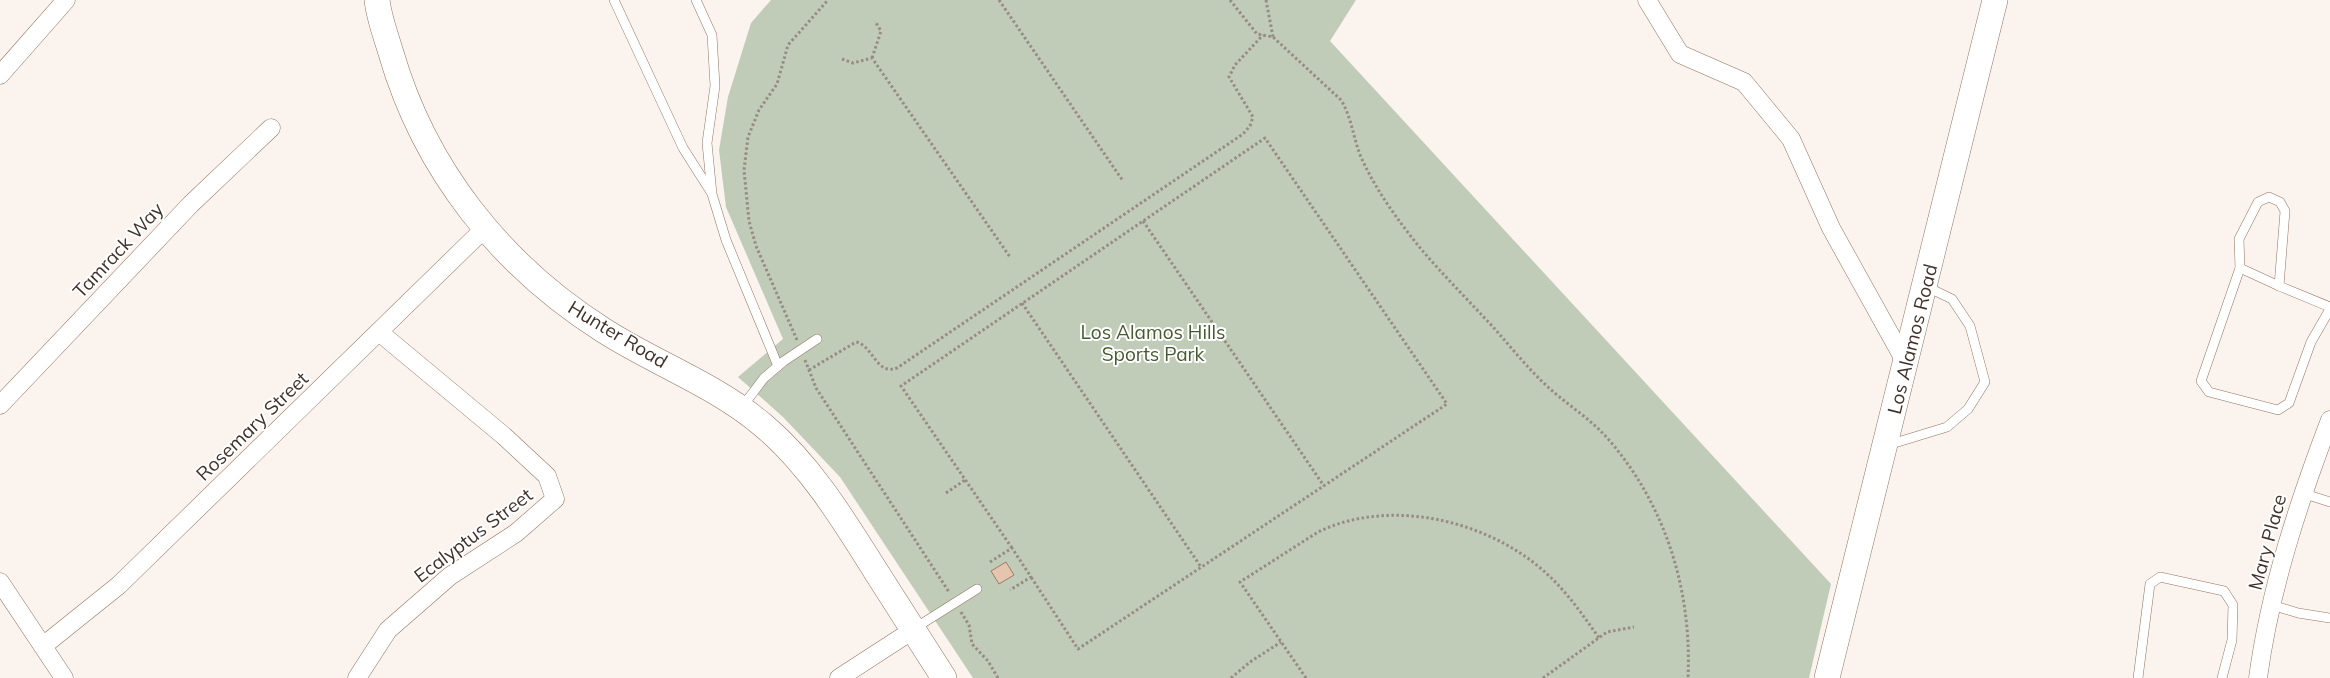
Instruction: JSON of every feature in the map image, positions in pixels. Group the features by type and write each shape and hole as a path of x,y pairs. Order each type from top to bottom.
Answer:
{"street":[{"path":"0,75 66,0"},
{"name":"Hunter Road","path":"377,0 398,76 421,131 453,186 484,229 553,294 604,330 689,376 741,408 766,427 836,507 944,678"},
{"path":"1647,0 1680,54 1744,82 1791,139 1831,228 1906,363"},
{"name":"Los Alamos Road","path":"1827,678 1996,0"},
{"name":"Tamrack Way","path":"0,405 191,204 271,128"},
{"name":"Rosemary Street","path":"43,646 119,585 484,229"},
{"name":"Ecalyptus Street","path":"357,678 388,630 450,576 516,533 555,499 547,476 518,449 378,332"},
{"name":"Mary Place","path":"2258,678 2272,605 2302,493 2330,420"},
{"path":"0,582 64,678"},
{"path":"839,678 912,630"}],"lane":[{"path":"614,0 683,148 712,194"},
{"path":"696,0 712,35 715,86 707,143 712,194 726,240 778,366"},
{"path":"2240,268 2279,286 2330,308 2311,342 2289,403 2278,410 2209,392 2201,381 2240,268 2239,240 2258,202 2270,196 2280,202 2285,211 2279,286"},
{"path":"1885,446 1946,427 1968,409 1985,382 1970,326 1952,299 1925,286"},
{"path":"741,408 764,378 817,339"},
{"path":"2302,493 2330,502"},
{"path":"2138,678 2150,584 2160,577 2224,591 2233,605 2232,640 2222,678"},
{"path":"912,630 977,590"},
{"path":"2272,605 2330,618"}],"path":[{"path":"828,0 788,45 777,84 759,110 748,137 744,170 749,221 756,246 816,388 969,625 972,644 988,661 998,678"},
{"path":"999,0 1123,181"},
{"path":"1230,0 1257,34 1273,37 1341,100 1348,112 1361,157 1394,212 1421,249 1549,388 1595,425 1632,469 1652,504 1668,538 1681,580 1688,678"},
{"path":"1266,0 1273,37"},
{"path":"872,58 881,31 875,21"},
{"path":"809,370 856,342 864,346 882,367 889,370 897,368 1242,134 1250,126 1253,117 1229,77 1236,65 1263,35"},
{"path":"842,59 853,63 872,58"},
{"path":"872,58 1010,257"},
{"path":"1265,138 1447,404 1078,649 1012,548 901,386 1022,304 1265,138"},
{"path":"1143,220 1324,486"},
{"path":"1022,304 1201,567"},
{"path":"946,493 965,480"},
{"path":"1306,678 1240,582 1330,526 1368,517 1383,516 1446,522 1481,532 1504,543 1546,572 1566,592 1599,638"},
{"path":"990,562 1012,548"},
{"path":"1010,590 1031,577"},
{"path":"1543,678 1607,632 1634,626"},
{"path":"1231,678 1250,662 1281,642"}],"green space":[{"name":"Los Alamos Hills Sports Park","path":"771,0 1356,0 1330,41 1831,584 1809,678 973,678 840,477 783,417 738,377 783,339 726,207 719,150 728,97 751,23"}],"building":[{"path":"1006,562 1014,575 999,584 991,571"}]}
